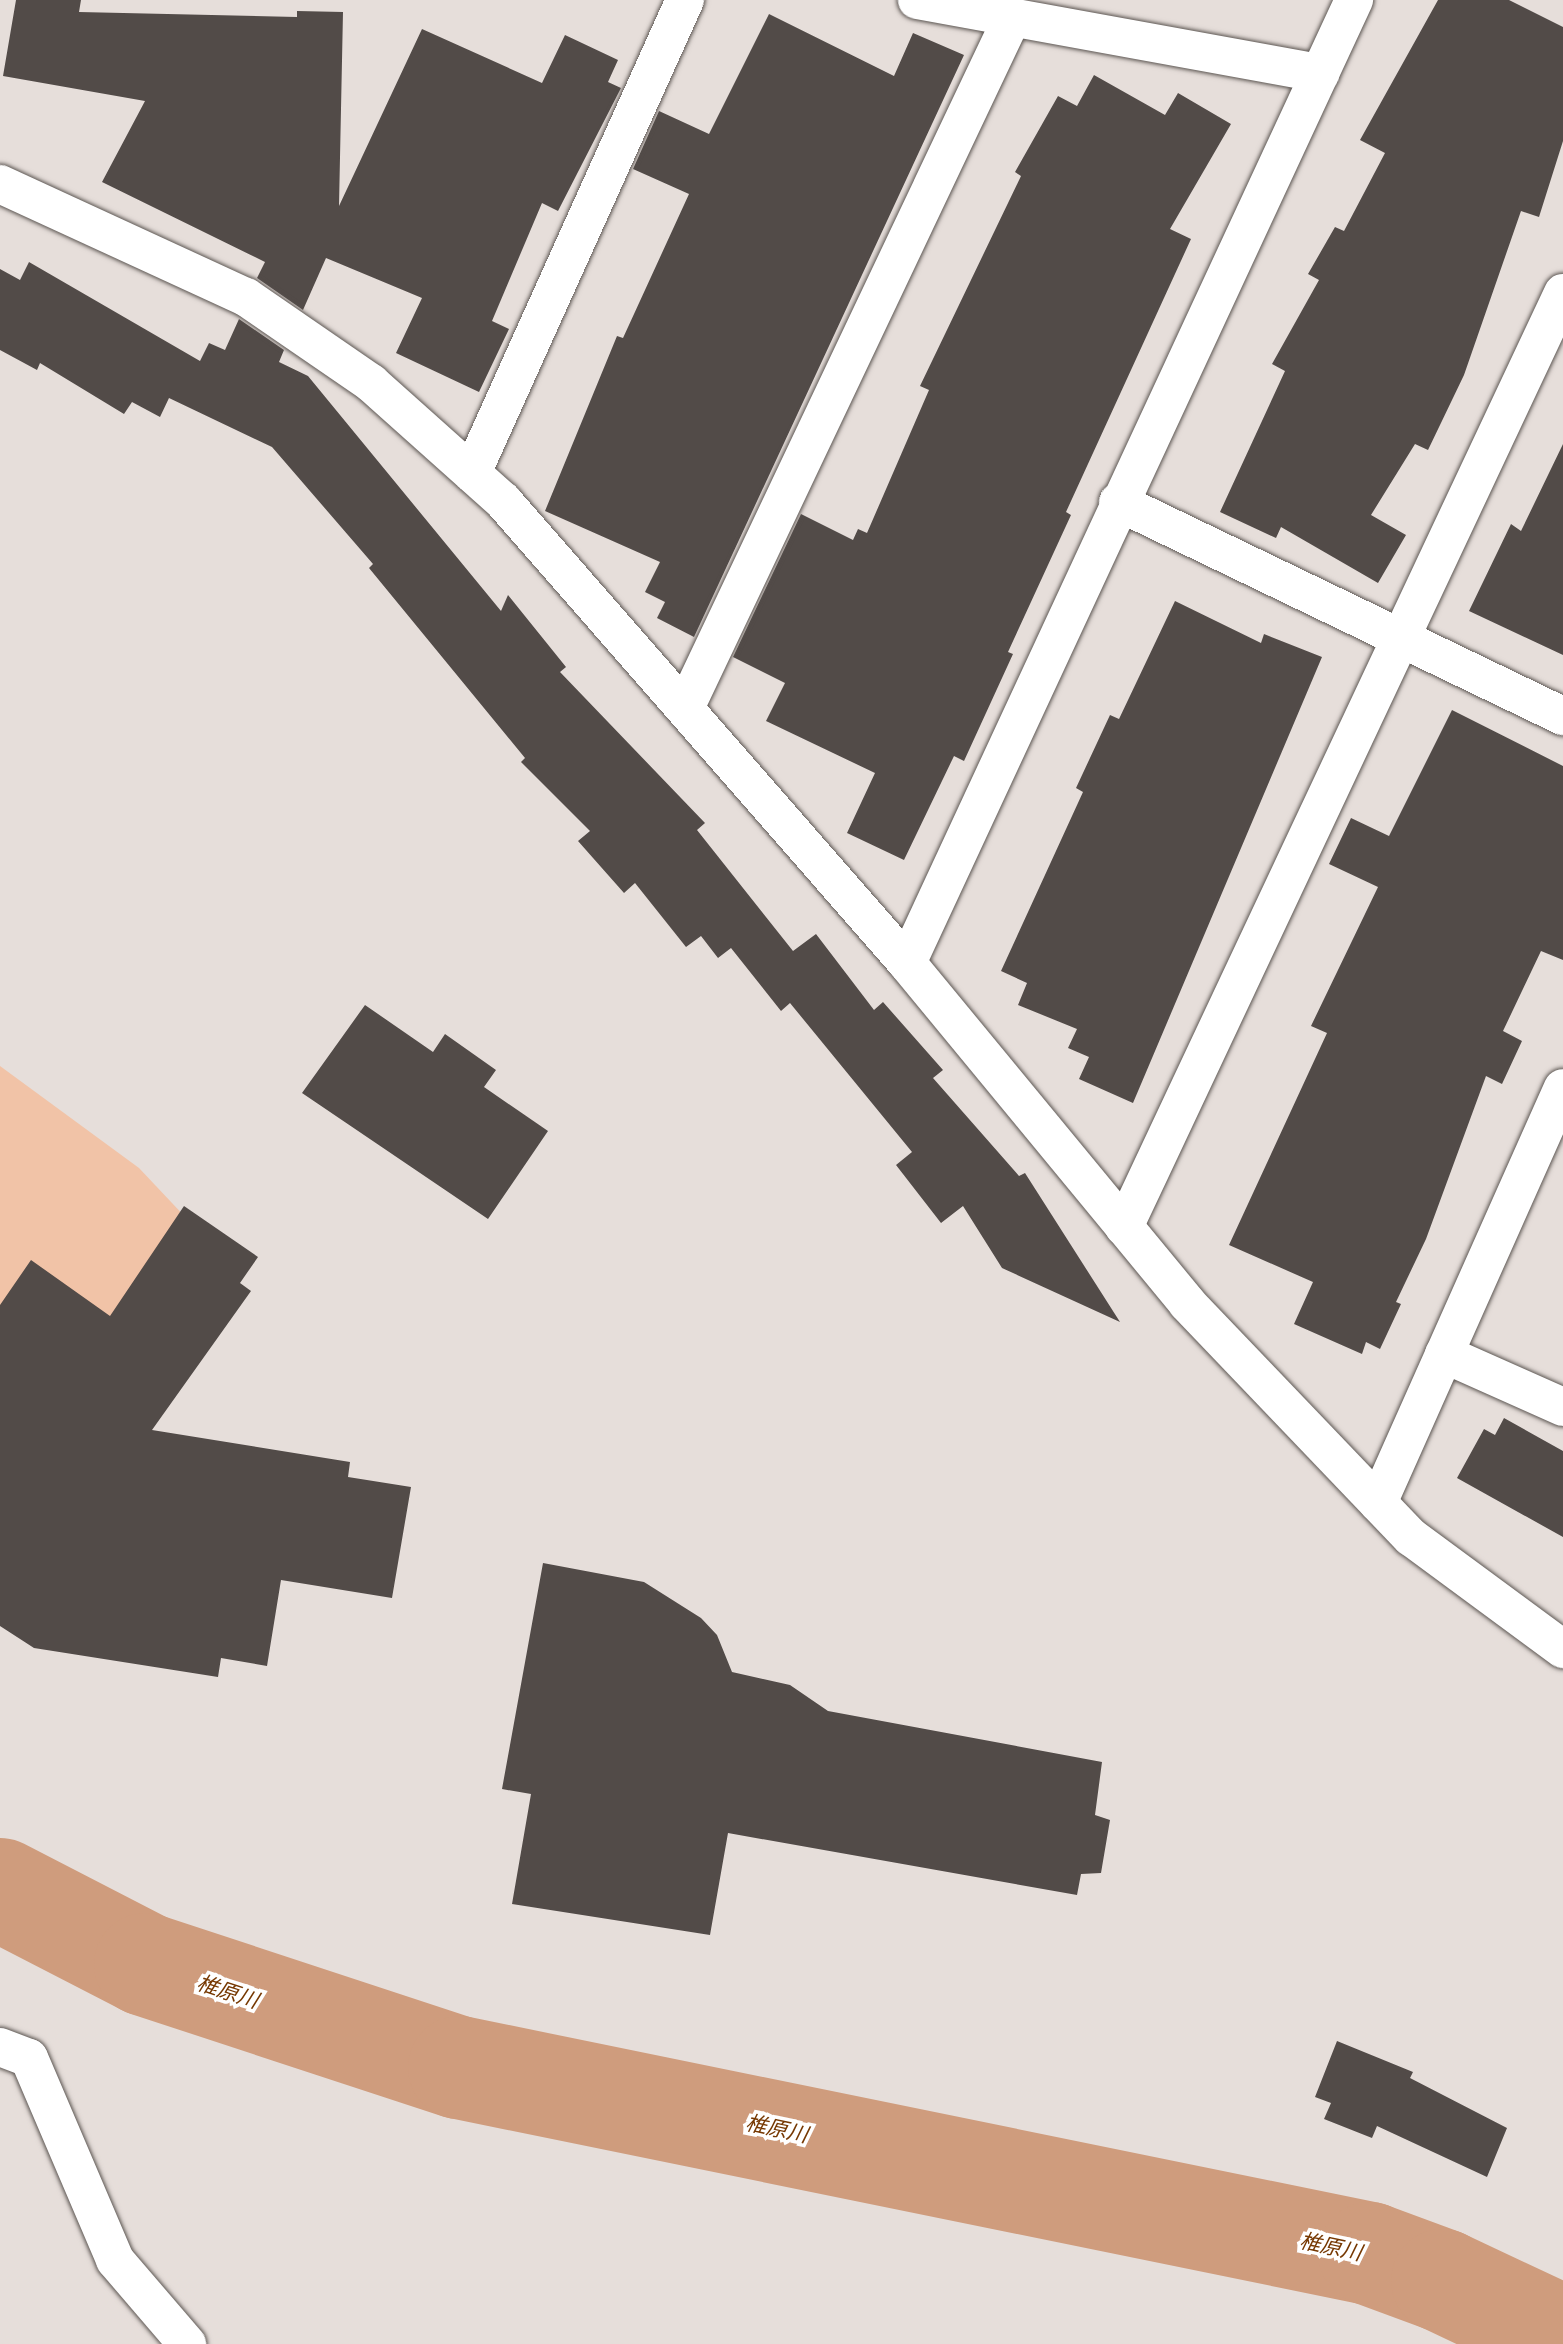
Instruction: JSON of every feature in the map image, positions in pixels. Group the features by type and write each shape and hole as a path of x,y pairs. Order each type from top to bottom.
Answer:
{"street":[{"path":"472,473 685,0"},
{"path":"917,0 1012,20 1320,72"},
{"path":"907,963 1118,502 1354,0"},
{"path":"685,708 1012,20"},
{"path":"0,184 246,297 371,383 503,501 907,963 1187,1303 1411,1538 1563,1649"},
{"path":"1124,1227 1563,293"},
{"path":"1118,502 1563,716"},
{"path":"1378,1503 1563,1088"},
{"path":"1444,1354 1563,1408"},
{"path":"0,2047 29,2058 115,2260 187,2344"}],"shaded area":[{"path":"0,1066 139,1168 205,1238 0,1419"}],"building":[{"path":"16,0 81,0 79,12 297,17 297,11 343,12 339,206 422,29 542,83 565,35 618,60 608,82 621,88 558,211 542,203 492,321 509,329 479,392 396,353 422,298 326,258 303,310 257,278 265,262 102,182 145,101 3,76"},
{"path":"1438,0 1509,0 1563,27 1563,141 1539,217 1521,211 1464,375 1428,450 1415,444 1371,515 1406,535 1378,583 1281,527 1276,538 1220,512 1285,371 1272,364 1319,280 1308,274 1335,227 1344,231 1385,153 1360,140"},
{"path":"769,14 894,76 913,33 964,55 694,637 657,618 665,602 645,592 660,562 545,511 617,336 623,338 689,194 633,169 659,111 709,134"},
{"path":"1094,75 1165,115 1178,93 1231,124 1170,229 1191,239 1066,512 1071,515 1008,652 1013,654 964,761 954,756 904,860 847,833 875,773 766,721 785,683 733,657 801,514 853,540 858,529 867,533 929,390 920,386 1021,176 1015,172 1058,96 1077,106"},
{"path":"29,262 200,361 209,343 225,350 239,319 284,350 279,362 308,376 501,611 508,595 566,667 560,672 705,823 697,830 793,951 816,934 874,1010 883,1002 943,1070 933,1078 1019,1176 1025,1173 1120,1322 1002,1268 963,1206 941,1223 896,1165 912,1152 790,1003 781,1011 731,948 718,958 701,936 686,947 635,883 624,893 578,841 590,831 521,762 525,758 369,568 373,564 272,447 169,398 160,417 132,402 124,414 40,363 37,370 0,350 0,269 20,280"},
{"path":"1563,444 1563,655 1469,611 1511,524 1521,531"},
{"path":"1175,601 1261,643 1264,634 1322,657 1133,1103 1079,1079 1089,1057 1068,1048 1077,1029 1018,1005 1027,983 1001,971 1083,792 1076,788 1110,715 1119,719"},
{"path":"1452,710 1563,766 1563,960 1541,951 1503,1031 1522,1041 1502,1084 1486,1076 1426,1239 1396,1302 1401,1304 1380,1349 1366,1342 1362,1354 1294,1324 1313,1282 1229,1245 1327,1033 1311,1026 1378,887 1329,864 1351,818 1389,836"},
{"path":"365,1005 433,1052 445,1034 496,1070 484,1087 548,1131 488,1219 302,1093"},
{"path":"184,1206 258,1257 240,1283 251,1291 152,1430 350,1462 348,1477 411,1487 392,1598 281,1580 267,1666 221,1658 218,1677 34,1648 0,1626 0,1305 31,1260 110,1316"},
{"path":"1504,1418 1563,1451 1563,1537 1457,1478 1484,1429 1495,1435"},
{"path":"543,1563 644,1582 701,1618 717,1635 732,1672 790,1685 828,1711 1102,1762 1095,1815 1110,1820 1101,1873 1081,1874 1077,1895 728,1833 710,1935 512,1904 531,1794 502,1789"},
{"path":"1337,2041 1413,2072 1410,2078 1507,2128 1487,2177 1377,2126 1372,2138 1324,2119 1331,2103 1315,2097"}],"waterway":[{"name":"椎原川","path":"0,1889 145,1964 459,2067 1369,2253 1442,2280 1563,2337"}]}
